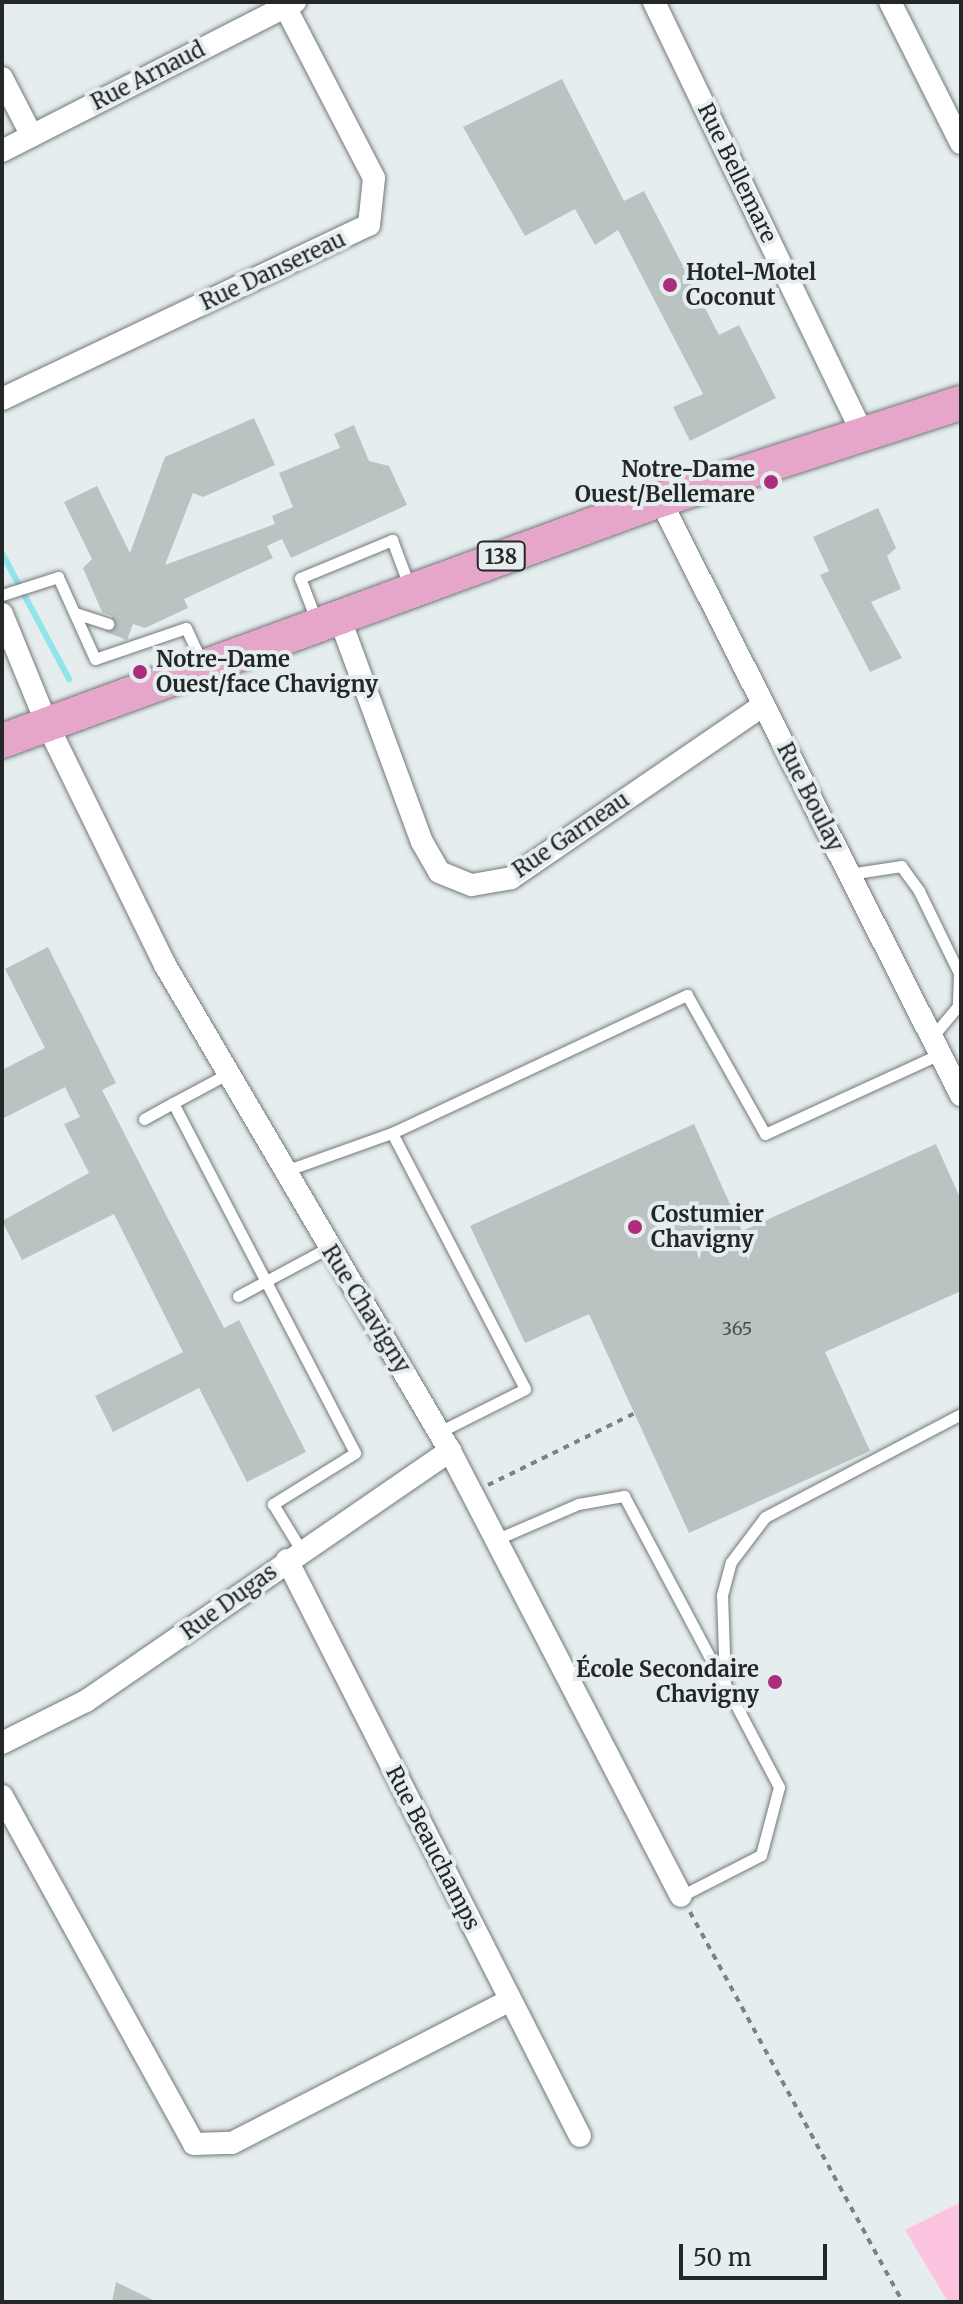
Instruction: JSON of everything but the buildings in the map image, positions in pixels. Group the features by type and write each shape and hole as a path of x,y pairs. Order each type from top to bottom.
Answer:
{"main road":[{"name":"138","path":"2,741 327,618 660,500 861,431 961,403"}],"street":[{"name":"Rue Bellemare","path":"654,2 861,431"},
{"path":"890,2 961,143"},
{"name":"Rue Arnaud","path":"2,151 290,4"},
{"name":"Rue Dansereau","path":"2,399 369,225 374,178 290,4"},
{"path":"2,78 32,136"},
{"name":"Rue Boulay","path":"660,500 961,1095"},
{"name":"Rue Chavigny","path":"2,614 47,724 227,1074 282,1172 445,1441 681,1896"},
{"name":"Rue Garneau","path":"327,618 422,842 439,872 472,885 511,878 764,705"},
{"name":"Rue Dugas","path":"2,1743 86,1701 294,1555 445,1441"},
{"name":"Rue Beauchamps","path":"294,1555 510,2000 580,2136"},
{"path":"2,1796 194,2144 232,2143 510,2000"}],"lane":[{"path":"327,618 300,578 392,540 410,589"},
{"path":"2,595 58,577 95,659 186,628 203,665"},
{"path":"75,613 108,624"},
{"path":"129,634 142,643"},
{"path":"282,1172 392,1133 687,995 765,1134 936,1046 958,1006 959,973 919,891 901,866 849,874"},
{"path":"144,1119 227,1074"},
{"path":"173,1103 355,1453 273,1504 294,1555"},
{"path":"392,1133 525,1389 445,1441"},
{"path":"238,1296 328,1248"},
{"path":"725,1684 722,1595 731,1562 765,1517 961,1414"},
{"path":"495,1540 578,1504 624,1496 779,1787 761,1855 681,1896"}],"path":[{"path":"471,1493 637,1412"},
{"path":"681,1896 903,2302"}],"shaded area":[{"path":"961,2202 961,2302 948,2302 905,2230"}],"waterway":[{"path":"2,553 69,679"}],"place":[{"name":"Hotel-Motel Coconut","path":"670,285"},
{"name":"Notre-Dame Ouest/Bellemare","path":"771,482"},
{"name":"Notre-Dame Ouest/face Chavigny","path":"140,672"},
{"name":"Costumier Chavigny","path":"635,1227"},
{"name":"École Secondaire Chavigny","path":"775,1682"}]}
